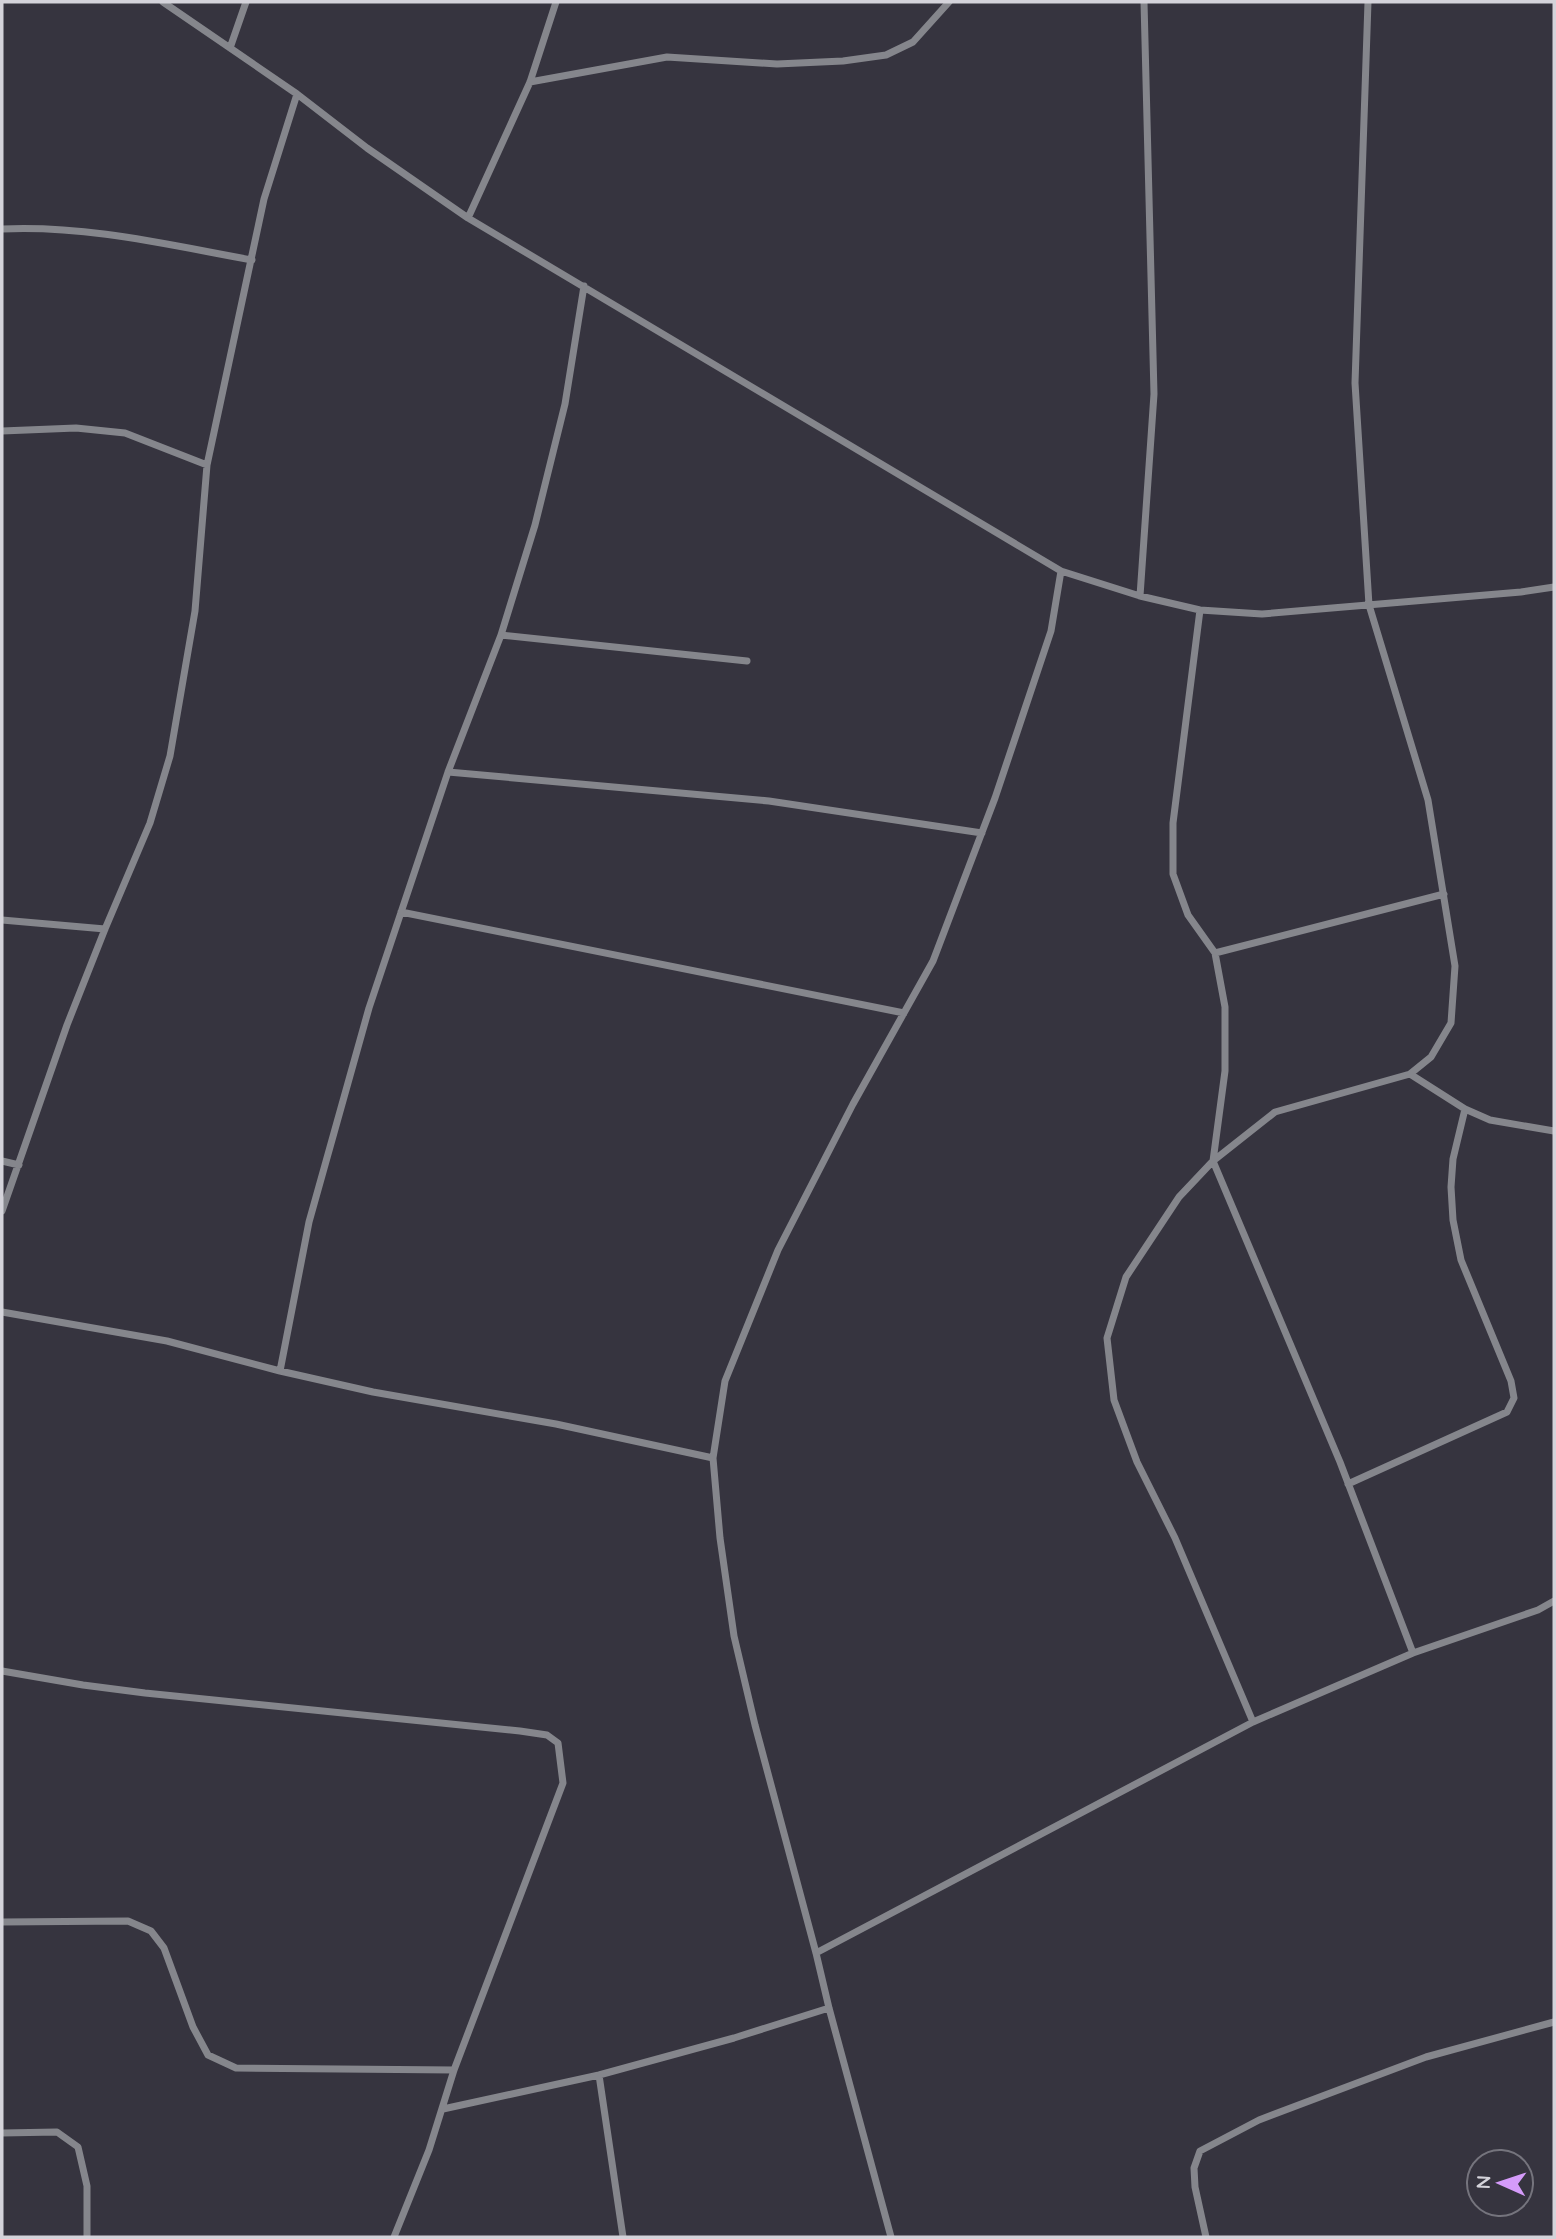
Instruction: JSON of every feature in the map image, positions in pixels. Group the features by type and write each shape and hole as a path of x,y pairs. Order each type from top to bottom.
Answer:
{"street":[{"path":"163,2 297,93 367,148 468,218 1061,571 1140,596 1200,610 1262,614 1554,587"},
{"path":"230,48 246,2"},
{"path":"468,218 530,82 556,2"},
{"path":"530,82 667,57 777,64 843,61 886,55 913,42 949,2"},
{"path":"1140,596 1154,394 1144,2"},
{"path":"1253,1722 1175,1538 1137,1462 1114,1400 1107,1338 1126,1276 1180,1197 1213,1161 1275,1112 1410,1074 1432,1057 1451,1023 1455,966 1428,800 1369,605 1355,383 1368,2"},
{"path":"2,1210 67,1025 150,823 170,756 195,611 206,465 264,199 297,93"},
{"path":"2,229 90,232 252,260"},
{"path":"280,1371 309,1222 369,1008 448,772 501,635 535,525 565,404 584,286"},
{"path":"2,431 76,428 125,433 206,465"},
{"path":"891,2237 758,1739 734,1636 720,1538 713,1458 726,1381 778,1250 853,1104 933,961 982,833 1051,631 1061,571"},
{"path":"1200,610 1173,823 1173,874 1188,915 1215,953 1225,1007 1225,1059 1213,1161 1348,1484 1413,1653"},
{"path":"501,635 747,661"},
{"path":"448,772 769,801 982,833"},
{"path":"1215,953 1444,894"},
{"path":"401,912 904,1013"},
{"path":"2,920 105,929"},
{"path":"1410,1074 1465,1109 1490,1120 1554,1131"},
{"path":"1348,1484 1507,1412 1514,1398 1511,1381 1461,1260 1453,1220 1453,1159 1465,1109"},
{"path":"2,1161 19,1165"},
{"path":"2,1312 167,1341 373,1392 556,1424 713,1458"},
{"path":"816,1953 1253,1722 1413,1653 1554,1601"},
{"path":"2,1671 132,1691 520,1731 547,1735 558,1743 563,1783 394,2237"},
{"path":"2,1922 128,1921 151,1931 164,1948 193,2027 208,2055 236,2068 454,2070"},
{"path":"443,2109 599,2075 734,2038 829,2008"},
{"path":"1206,2237 1195,2187 1194,2168 1200,2151 1259,2120 1426,2057 1554,2022"},
{"path":"599,2075 623,2237"},
{"path":"2,2133 57,2132 78,2147 87,2186 87,2237"}]}
